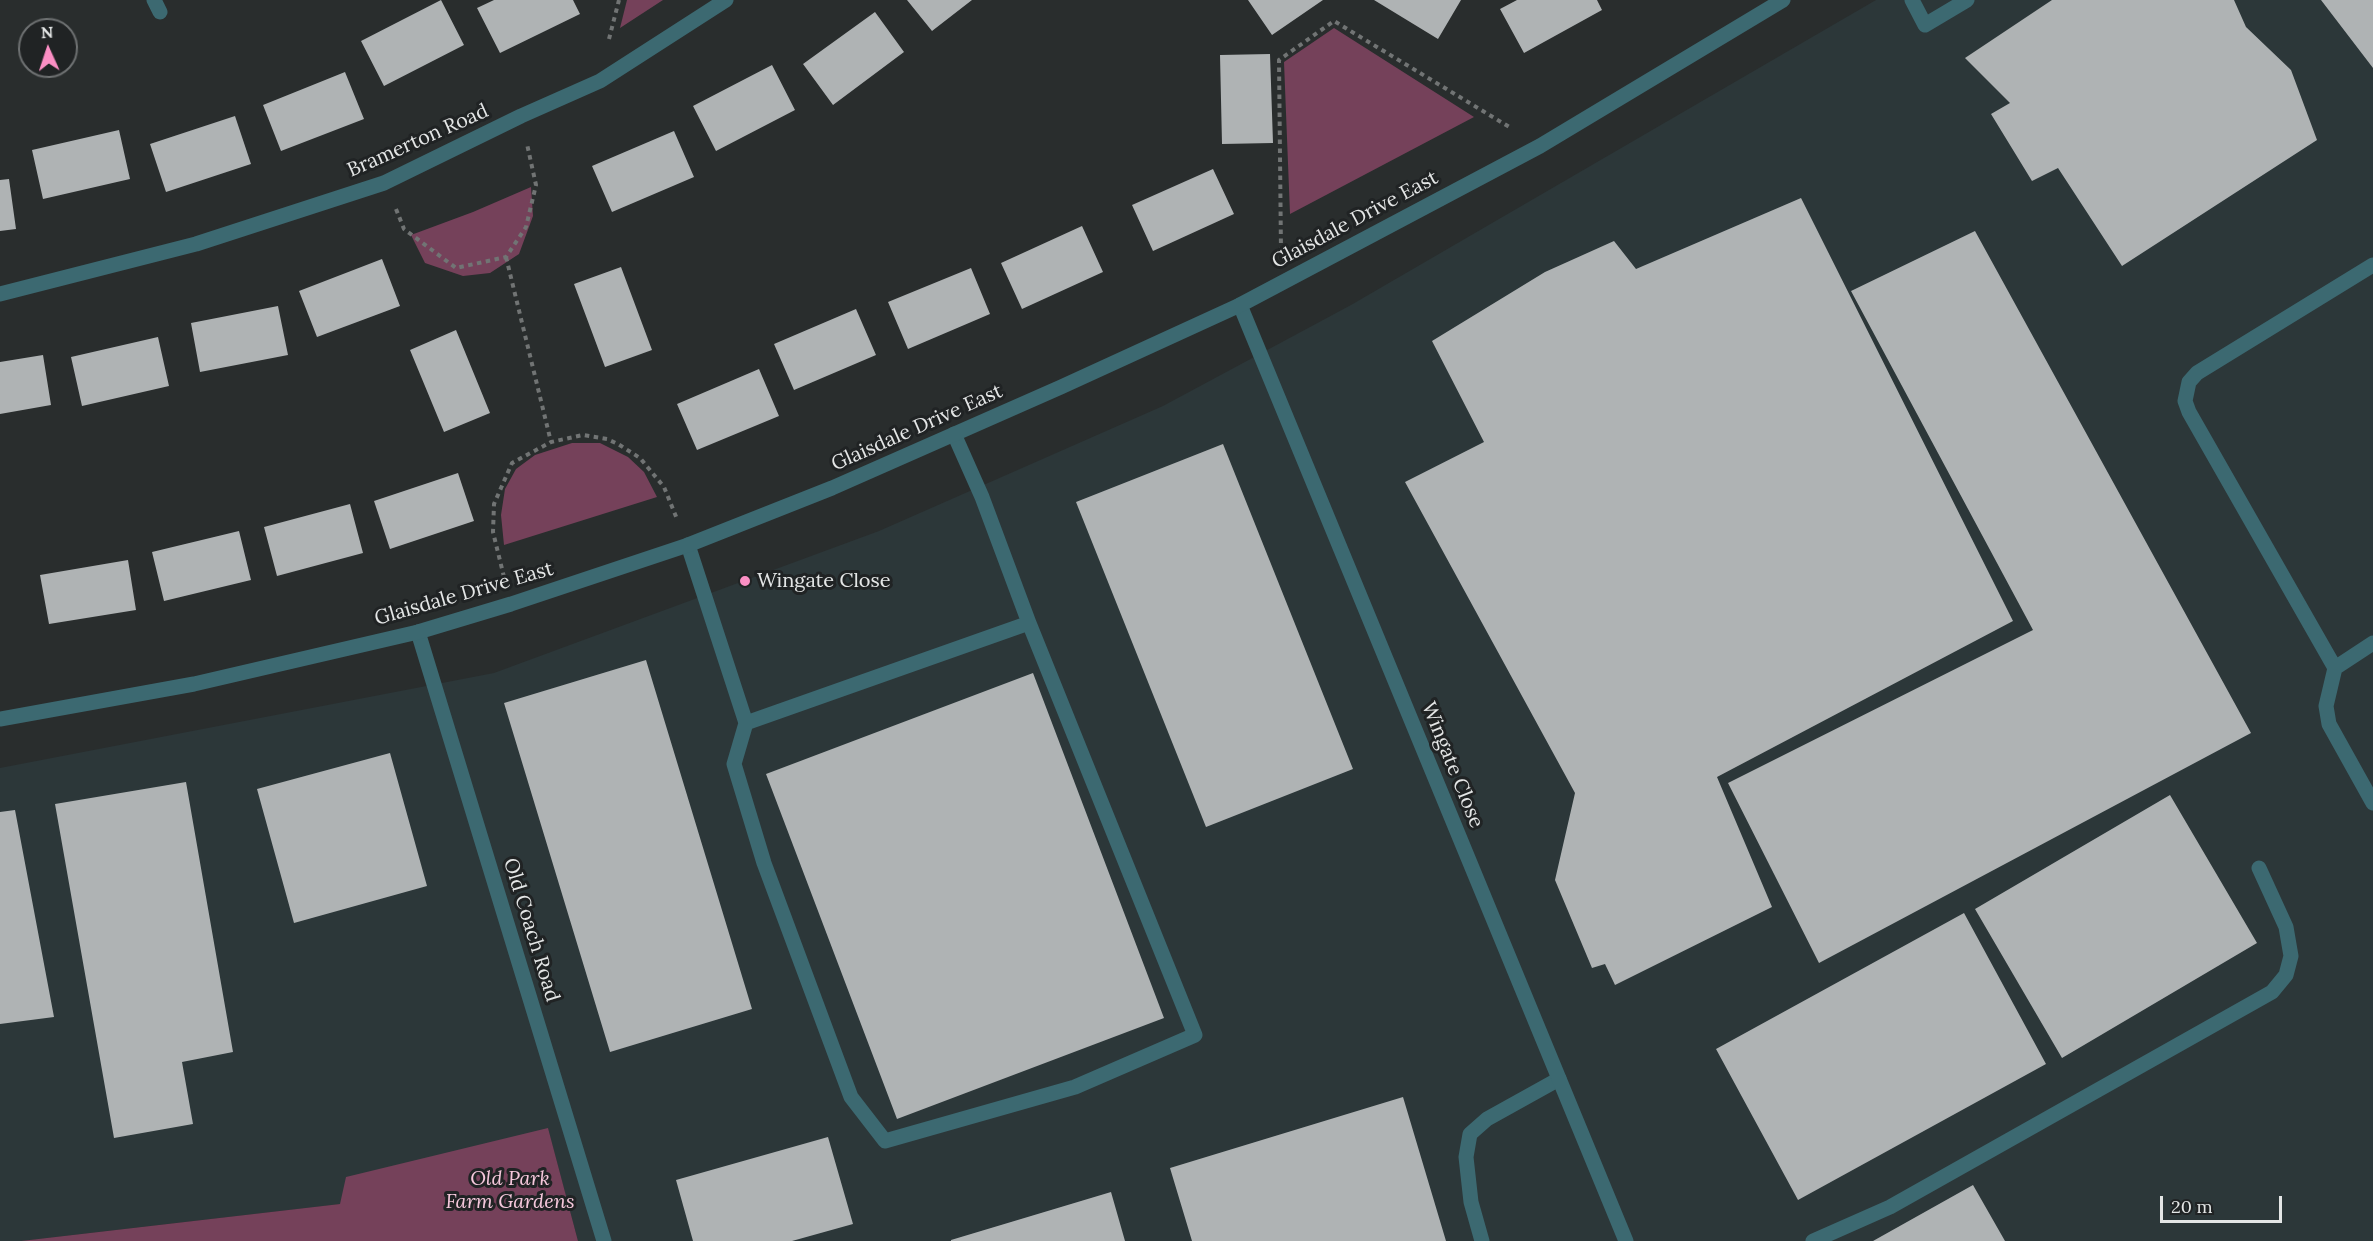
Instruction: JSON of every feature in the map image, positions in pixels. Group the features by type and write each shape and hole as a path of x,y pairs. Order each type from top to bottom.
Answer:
{"street":[{"name":"Bramerton Road","path":"0,294 196,244 384,183 521,116 600,81 726,0"},
{"name":"Glaisdale Drive East","path":"0,719 194,684 418,632 511,604 688,545 832,488 1240,305 1540,146 1783,0"},
{"path":"1912,0 1925,25 1967,0"},
{"path":"2373,265 2197,373 2189,382 2185,401 2188,412 2335,668 2326,706 2329,724 2373,803"},
{"name":"Wingate Close","path":"1240,305 1626,1241"},
{"path":"688,545 746,723 734,764 764,863 851,1097 885,1141 1075,1087 1196,1035 1029,622 982,497 954,434"},
{"path":"746,723 1029,622"},
{"name":"Old Coach Road","path":"418,632 604,1241"},
{"path":"2335,668 2373,644"},
{"path":"1813,1241 1890,1207 2272,992 2286,975 2291,956 2286,927 2259,868"},
{"path":"1482,1241 1471,1202 1466,1157 1470,1134 1487,1119 1559,1079"}],"path":[{"path":"1281,283 1279,60 1334,21 1540,146"},
{"path":"384,183 404,229 456,268 506,256 526,227 536,185 521,116"},
{"path":"506,256 551,442"},
{"path":"511,604 493,532 494,504 512,463 551,442 583,435 607,439 640,458 664,487 688,545"}],"shaded area":[{"path":"1876,0 2373,0 2373,1241 578,1241 548,1129 341,1204 21,1241 0,1241 0,768 494,673 879,531 1163,406 1351,305"}],"green space":[{"path":"627,0 663,0 620,28"},
{"path":"1334,28 1474,117 1290,214 1284,62"},
{"path":"531,187 533,216 519,254 490,273 463,276 425,263 411,235"},
{"path":"572,443 600,443 628,457 644,472 657,497 504,545 501,515 505,489 516,469 535,455"},
{"name":"Old Park Farm Gardens","path":"548,1128 578,1241 21,1241 340,1204 346,1177"}],"building":[{"path":"441,0 464,45 384,86 361,41"},
{"path":"494,0 573,0 580,14 500,53 477,8"},
{"path":"907,0 972,0 932,31"},
{"path":"1248,0 1323,0 1272,35"},
{"path":"1374,0 1461,0 1438,39"},
{"path":"1517,0 1597,0 1602,10 1524,53 1500,9"},
{"path":"2052,0 2234,0 2246,27 2291,70 2317,140 2122,266 2058,168 2032,181 1991,114 2010,103 1965,58"},
{"path":"2321,0 2373,0 2373,68"},
{"path":"875,12 904,52 833,105 803,64"},
{"path":"1270,54 1273,143 1222,144 1220,55"},
{"path":"772,65 795,110 716,151 693,106"},
{"path":"345,72 364,119 281,151 263,105"},
{"path":"235,116 251,164 166,192 150,144"},
{"path":"119,130 130,179 43,199 32,150"},
{"path":"674,131 694,177 612,212 592,166"},
{"path":"1213,169 1234,214 1153,251 1132,205"},
{"path":"9,179 16,229 0,231 0,180"},
{"path":"1801,198 2013,621 1717,777 1772,907 1615,985 1605,964 1592,968 1555,880 1575,793 1405,482 1484,442 1432,341 1545,272 1614,241 1636,269"},
{"path":"1082,226 1103,272 1022,309 1001,263"},
{"path":"1975,231 2251,733 1819,963 1728,783 2033,630 1851,291"},
{"path":"382,259 400,306 317,337 299,291"},
{"path":"621,267 652,350 605,367 574,284"},
{"path":"971,268 990,314 908,349 888,302"},
{"path":"278,306 288,355 200,372 191,323"},
{"path":"856,309 876,355 794,390 774,344"},
{"path":"456,330 490,413 444,432 410,350"},
{"path":"158,337 169,386 82,406 71,357"},
{"path":"43,355 51,405 0,414 0,362"},
{"path":"759,369 779,416 697,450 677,404"},
{"path":"1223,444 1353,769 1206,827 1076,502"},
{"path":"458,473 474,521 390,549 374,501"},
{"path":"350,504 363,553 277,576 264,527"},
{"path":"239,531 251,580 164,601 152,552"},
{"path":"128,560 136,610 49,624 40,575"},
{"path":"646,660 752,1009 610,1052 504,703"},
{"path":"1033,673 1164,1018 897,1119 766,774"},
{"path":"390,753 427,886 294,923 257,789"},
{"path":"186,782 233,1052 182,1062 193,1124 114,1138 55,804"},
{"path":"2170,795 2257,943 2062,1058 1975,909"},
{"path":"15,810 54,1017 0,1024 0,812"},
{"path":"1964,913 2046,1064 1798,1200 1716,1049"},
{"path":"1403,1097 1446,1241 1192,1241 1170,1168"},
{"path":"828,1137 853,1224 792,1241 693,1241 676,1180"},
{"path":"1973,1185 2005,1241 1873,1241"},
{"path":"1111,1192 1125,1241 951,1241 951,1240"}],"place":[{"name":"Wingate Close","path":"745,581"}]}
